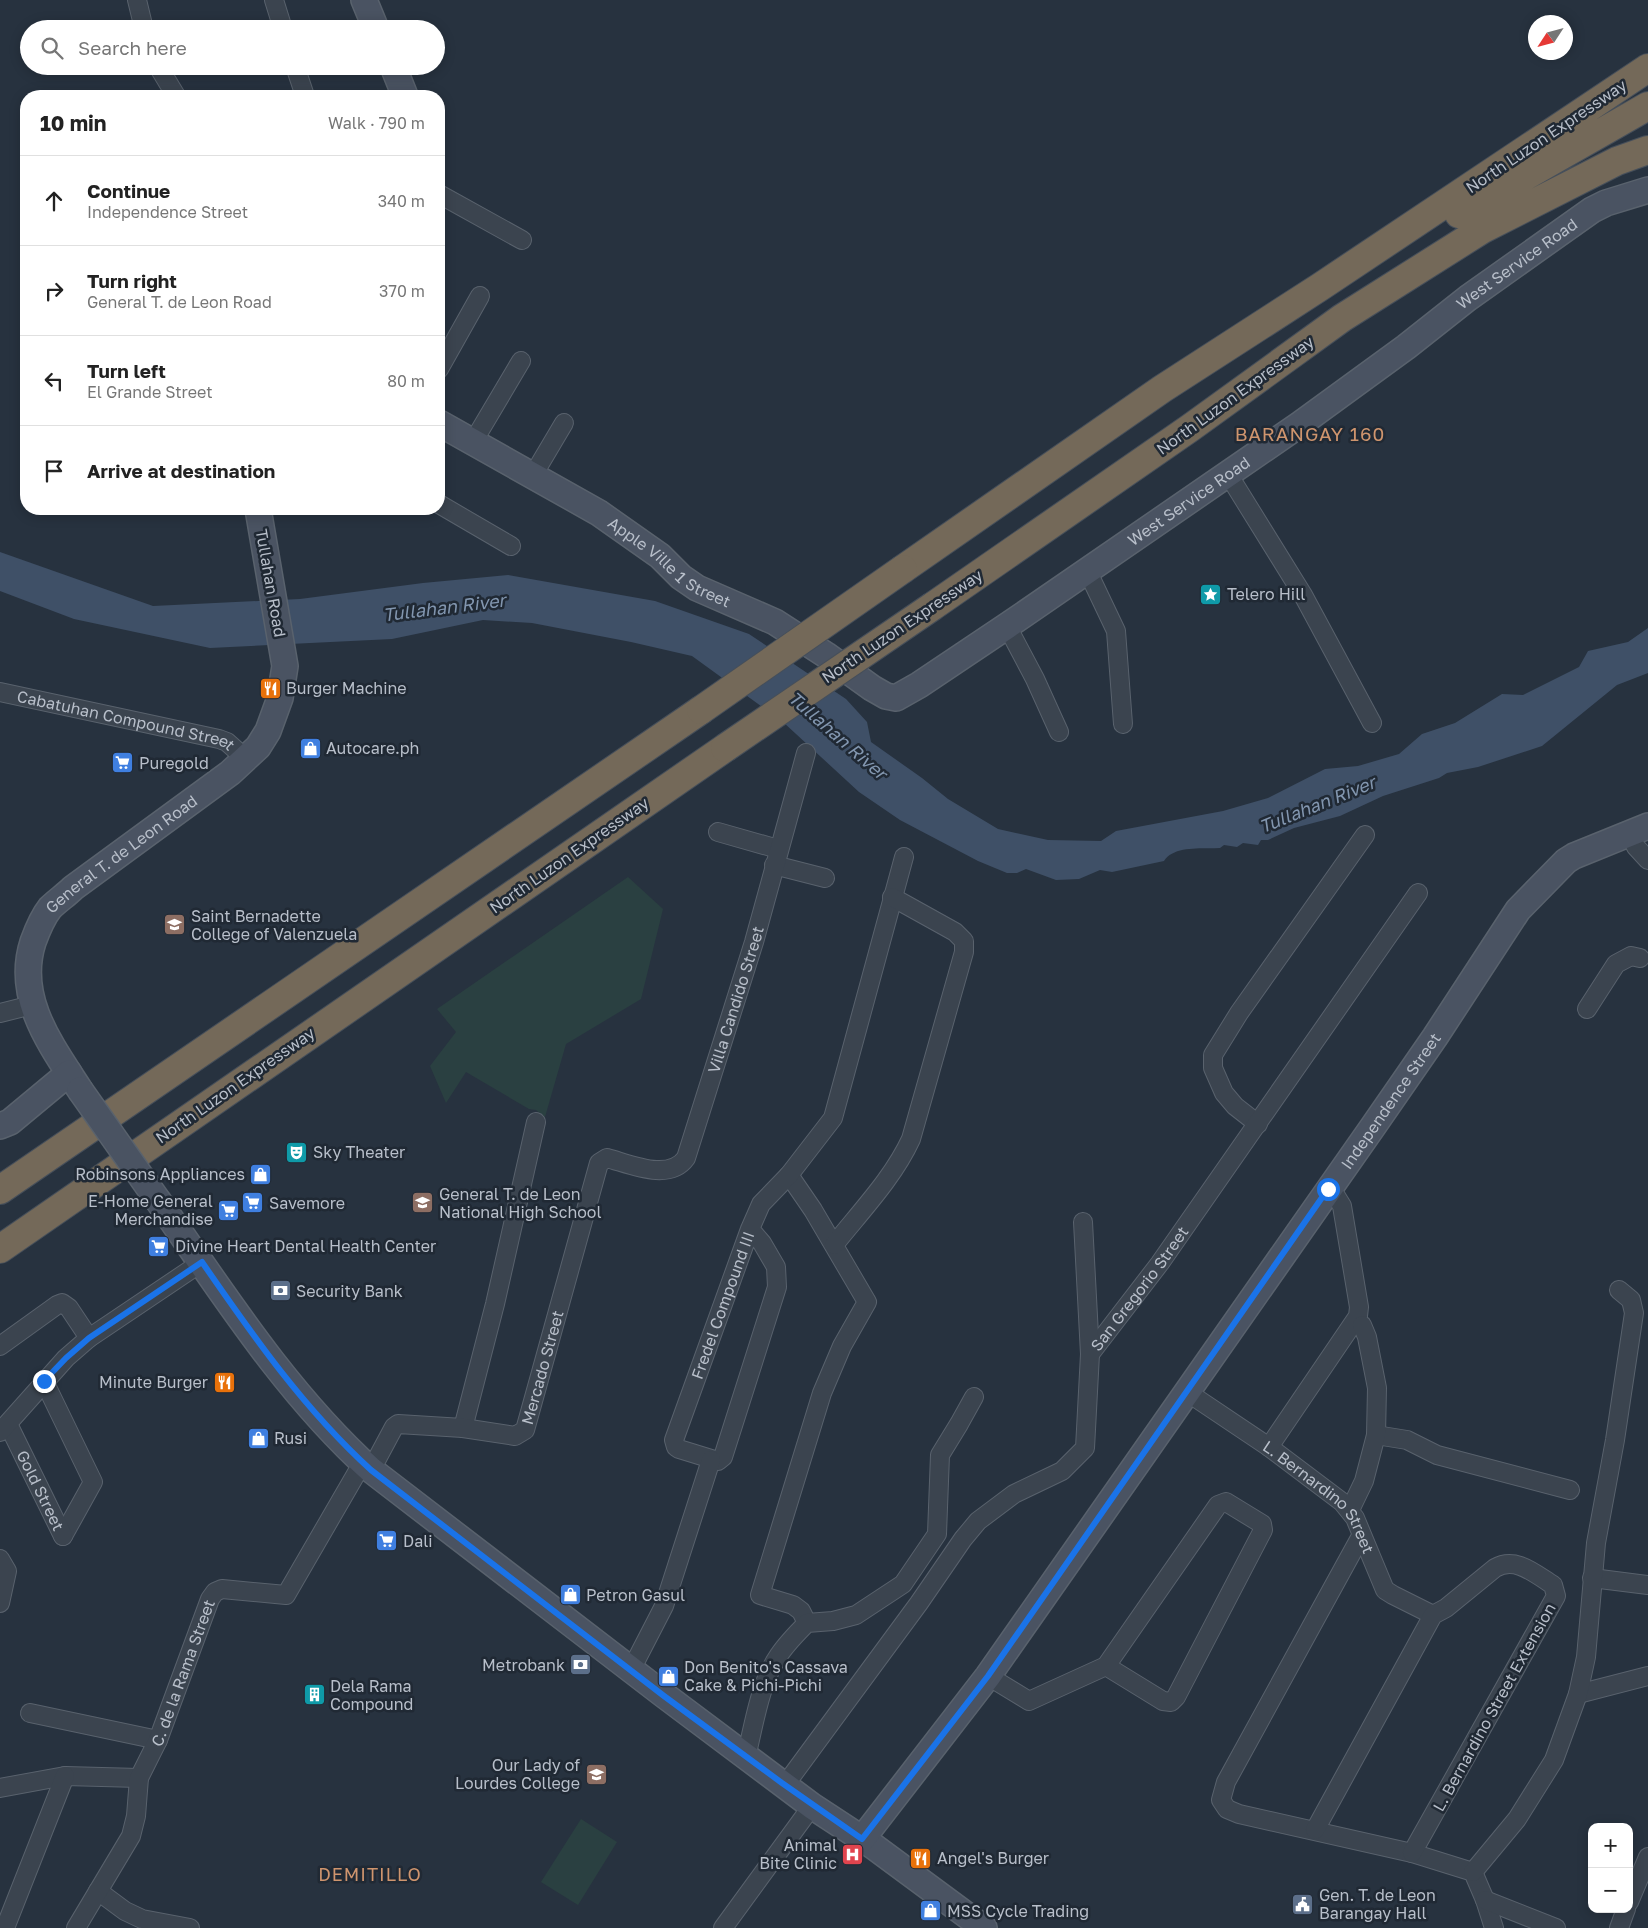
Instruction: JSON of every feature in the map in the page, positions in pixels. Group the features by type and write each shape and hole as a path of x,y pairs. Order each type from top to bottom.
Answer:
{"highway":[{"name":"North Luzon Expressway","path":"0,1190 701,710 1162,389 1320,287 1648,68"},
{"name":"North Luzon Expressway","path":"1320,287 1459,213 1648,106"},
{"name":"North Luzon Expressway","path":"0,1249 933,606 1359,308 1483,229 1617,161 1648,150"}],"main road":[{"path":"364,0 372,20"},
{"path":"397,75 403,90"},
{"name":"West Service Road","path":"900,696 1228,474 1406,347 1468,298 1592,210 1606,203 1648,190"},
{"name":"Apple Ville 1 Street","path":"445,426 599,513 660,556 681,578 697,588 775,622 880,693 891,698 900,696"},
{"name":"Tullahan Road","path":"259,515 285,657"},
{"name":"General T. de Leon Road","path":"285,657 280,698 274,719 258,747 246,759 73,888 49,909 37,929 28,958 28,983 32,1005 50,1043 74,1082 273,1363 299,1395 367,1466 746,1757 984,1928"},
{"name":"Independence Street","path":"862,1839 988,1676 1435,1037 1518,910 1559,868 1574,856 1639,829"},
{"path":"0,1126 10,1122 74,1082"}],"street":[{"path":"137,0 142,20"},
{"path":"274,0 281,20"},
{"path":"163,75 172,90"},
{"path":"299,75 303,90"},
{"path":"445,197 522,240"},
{"path":"445,358 480,296"},
{"path":"473,442 521,361"},
{"path":"532,477 564,423"},
{"path":"1228,474 1308,603 1372,723"},
{"path":"445,508 511,546"},
{"path":"1087,570 1116,630 1123,724"},
{"path":"1006,626 1035,679 1059,732"},
{"name":"Cabatuhan Compound Street","path":"0,692 219,739 236,748 246,759"},
{"name":"Villa Candido Street","path":"603,1160 607,1158 659,1171 678,1167 686,1158 754,942 806,753"},
{"path":"1639,829 1636,847 1648,860"},
{"path":"718,832 825,878"},
{"path":"1258,1124 1235,1106 1224,1093 1213,1068 1213,1055 1239,1013 1365,835"},
{"path":"750,1229 761,1204 789,1175 833,1118 904,857"},
{"name":"San Gregorio Street","path":"785,1785 978,1520 1014,1494 1062,1470 1084,1448 1090,1354 1160,1263 1418,893"},
{"path":"834,1245 888,1178 903,1156 911,1139 964,952 964,941 955,932 892,897"},
{"path":"1587,1009 1616,964 1631,956 1645,959"},
{"path":"0,1013 32,1005"},
{"path":"463,1428 495,1304 536,1122"},
{"name":"Mercado Street","path":"367,1466 398,1424 463,1428 515,1436 525,1430 598,1166 603,1160"},
{"path":"789,1175 834,1245 867,1302 842,1346 822,1393 760,1594 793,1605 802,1611 807,1623"},
{"path":"1269,1448 1358,1316 1359,1307 1342,1206 1334,1193 1328,1189"},
{"path":"1083,1222 1090,1354"},
{"name":"Fredel Compound III","path":"750,1229 762,1243 776,1267 777,1288 723,1457 718,1461 711,1460 679,1449 676,1447 674,1440 750,1229"},
{"path":"4,1428 44,1381 89,1338 202,1262"},
{"path":"1473,1872 1517,1819 1554,1760 1578,1694 1586,1657 1596,1543 1615,1440 1634,1313 1631,1300 1619,1290"},
{"path":"0,1346 57,1304 62,1304 69,1308 89,1338"},
{"path":"1350,1510 1364,1481 1376,1435 1377,1388 1367,1337 1362,1325"},
{"name":"Gold Street","path":"4,1428 63,1536 93,1482 44,1381"},
{"name":"L. Bernardino Street","path":"1187,1392 1269,1448 1342,1502 1355,1518 1385,1590 1433,1615"},
{"path":"746,1757 767,1678 778,1656 789,1641 807,1623 833,1621 856,1615 903,1584 937,1534 940,1455 960,1424 974,1397"},
{"path":"1376,1435 1407,1440 1437,1455 1570,1490"},
{"name":"Fredel Compound III","path":"631,1670 664,1606 711,1460"},
{"name":"C. de la Rama Street","path":"139,1778 158,1740 210,1599 215,1592 222,1588 286,1595 367,1466"},
{"path":"988,1676 1029,1701 1106,1666 1215,1509 1226,1502 1262,1524 1262,1530 1172,1702 1163,1702 1106,1666"},
{"path":"1361,1536 1226,1782 1221,1800 1226,1809 1239,1814 1412,1853 1473,1872 1494,1928"},
{"path":"0,1559 7,1571 0,1603"},
{"name":"L. Bernardino Street Extension","path":"1315,1830 1433,1615 1446,1608 1495,1568 1504,1563 1517,1564 1553,1585 1556,1590 1556,1596 1412,1853"},
{"path":"1592,1578 1648,1586"},
{"path":"1578,1694 1648,1676"},
{"path":"30,1714 158,1740"},
{"path":"5,1928 65,1776"},
{"path":"0,1788 65,1776 139,1778 136,1816 131,1836 76,1928"},
{"path":"723,1928 812,1806"},
{"path":"1633,1893 1648,1857"},
{"path":"98,1891 125,1911 142,1919 190,1928"},
{"path":"1485,1900 1556,1928"},
{"path":"1619,1928 1625,1913"}],"green space":[{"path":"628,877 663,909 641,999 566,1044 545,1117 536,1110 529,1109 466,1072 446,1103 430,1066 456,1032 437,1009"},
{"path":"581,1819 617,1842 578,1905 541,1882"}],"water":[{"name":"Tullahan River","path":"0,552 153,606 300,599 423,583 508,575 655,601 749,634 846,699 867,722 871,742 948,799 998,829 1048,840 1101,841 1116,831 1223,811 1268,798 1325,769 1358,766 1399,754 1422,734 1455,723 1502,694 1523,695 1579,667 1588,651 1628,642 1648,628 1648,673 1617,685 1542,746 1478,767 1447,773 1439,778 1383,796 1340,816 1294,828 1268,840 1261,840 1258,845 1243,843 1237,847 1224,845 1220,848 1182,850 1175,852 1164,861 1112,872 1100,870 1079,879 1056,880 1026,869 1017,873 1007,873 978,861 900,820 859,792 783,722 692,656 532,623 483,620 392,639 210,648 74,619 0,591"}],"place":[{"name":"Telero Hill","path":"1211,594"},
{"name":"Burger Machine","path":"270,688"},
{"name":"Autocare.ph","path":"310,748"},
{"name":"Puregold","path":"123,763"},
{"name":"Saint Bernadette College of Valenzuela","path":"175,925"},
{"name":"Sky Theater","path":"297,1152"},
{"name":"Robinsons Appliances","path":"261,1174"},
{"name":"Savemore","path":"253,1203"},
{"name":"General T. de Leon National High School","path":"423,1203"},
{"name":"E-Home General Merchandise","path":"229,1210"},
{"name":"Divine Heart Dental Health Center","path":"159,1246"},
{"name":"Security Bank","path":"280,1291"},
{"name":"Minute Burger","path":"224,1382"},
{"name":"Rusi","path":"258,1438"},
{"name":"Dali","path":"387,1541"},
{"name":"Petron Gasul","path":"570,1595"},
{"name":"Metrobank","path":"581,1665"},
{"name":"Don Benito's Cassava Cake & Pichi-Pichi","path":"668,1676"},
{"name":"Dela Rama Compound","path":"314,1695"},
{"name":"Our Lady of Lourdes College","path":"596,1774"},
{"name":"Animal Bite Clinic","path":"853,1854"},
{"name":"Angel's Burger","path":"921,1858"},
{"name":"Gen. T. de Leon Barangay Hall","path":"1303,1904"},
{"name":"MSS Cycle Trading","path":"931,1911"}],"district":[{"name":"BARANGAY 160","path":"1310,433"},
{"name":"DEMITILLO","path":"370,1874"}],"route":[{"path":"44,1381 89,1338 202,1262 273,1363 299,1395 340,1440 371,1470 664,1696 812,1806 862,1839 988,1676 1328,1189"}]}
